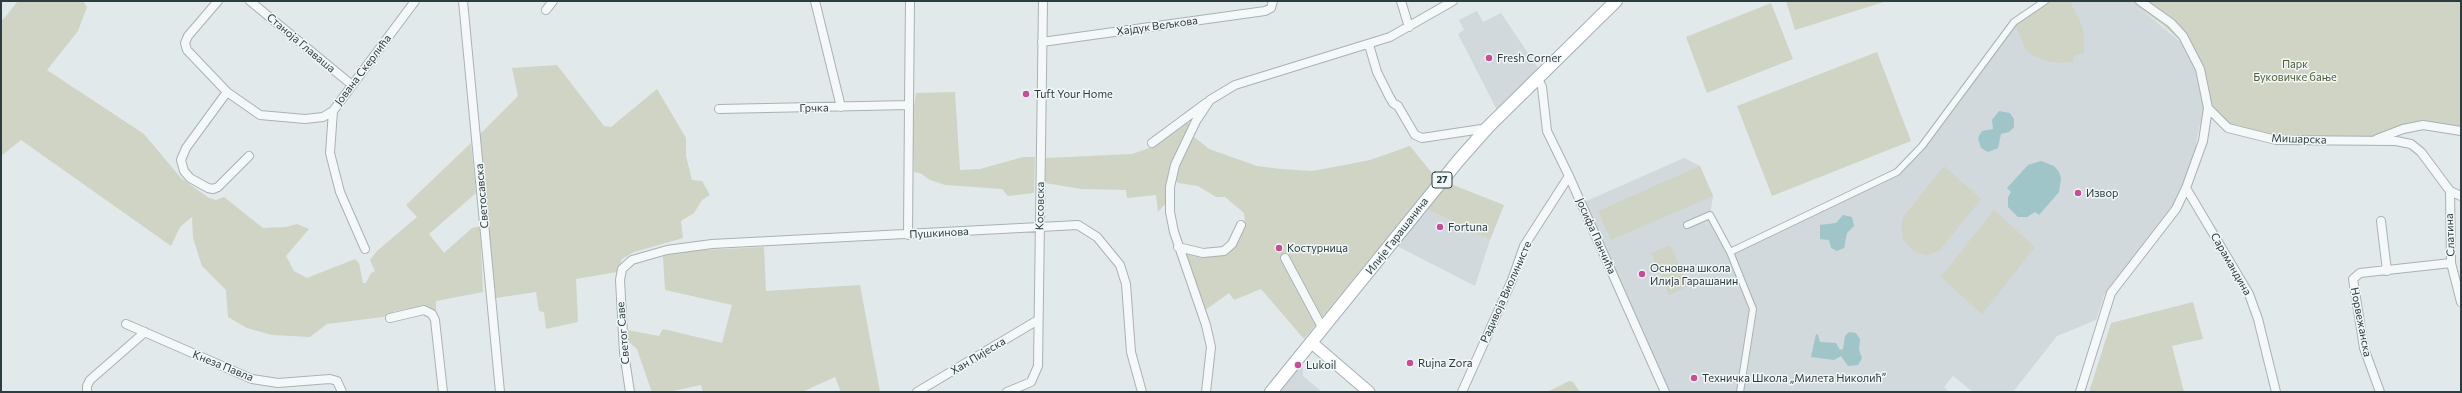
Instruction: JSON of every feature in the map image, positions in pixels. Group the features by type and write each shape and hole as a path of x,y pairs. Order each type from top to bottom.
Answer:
{"main road":[{"name":"Илије Гарашанина","path":"1271,392 1425,200 1488,127 1616,1"},
{"path":"1312,342 1369,392"}],"street":[{"name":"Јована Скерлића","path":"218,1 188,36 185,43 187,50 227,92 260,115 305,119 323,116 333,111 415,1"},
{"name":"Станоја Главаша","path":"250,1 352,85"},
{"name":"Светосавска","path":"463,1 500,392"},
{"path":"546,10 553,1"},
{"path":"814,1 841,107"},
{"path":"908,235 910,1"},
{"name":"Косовска","path":"1007,392 1031,382 1036,376 1038,366 1043,1"},
{"path":"1401,1 1409,27"},
{"path":"1152,143 1210,100 1235,85 1369,45 1390,37 1453,1"},
{"path":"1730,252 1897,172 1922,146 2014,22 2045,1"},
{"path":"2080,392 2111,293 2176,209 2186,188 2203,141 2208,108 2200,68 2184,36 2170,23 2140,1"},
{"name":"Хајдук Вељкова","path":"1042,42 1265,11 1272,4"},
{"path":"1369,45 1377,72 1392,103 1398,106 1415,135 1422,138 1488,127"},
{"name":"Јосифа Панчића","path":"1538,78 1542,87 1547,131 1570,176 1665,392"},
{"path":"227,92 186,148 181,160 184,170 190,178 208,188 213,189 218,187 249,156"},
{"path":"1206,392 1211,347 1206,325 1178,247 1170,212 1170,187 1175,165 1184,142 1210,100"},
{"name":"Грчка","path":"719,109 908,105"},
{"name":"Мишарска","path":"2208,108 2228,128 2276,140 2372,140 2396,141 2410,144 2421,152 2450,191 2461,196"},
{"path":"333,111 330,153 340,192 365,250"},
{"path":"2372,140 2403,129 2423,125 2461,131"},
{"name":"Радивоја Виолинисте","path":"1462,392 1512,280 1524,246 1570,176"},
{"name":"Сарамандина","path":"2186,188 2248,294 2258,319 2276,392"},
{"name":"Слатина","path":"2450,191 2451,263 2461,302"},
{"path":"1687,225 1710,216 1730,252 1753,309 1740,392"},
{"path":"2381,220 2387,271"},
{"name":"Пушкинова","path":"621,274 625,265 632,260 667,250 749,242 908,235 1078,225 1086,228 1111,252 1120,265 1126,284 1131,352 1142,392"},
{"path":"1178,247 1203,252 1224,251 1232,244 1241,225"},
{"path":"1285,258 1323,329"},
{"name":"Норвежанска","path":"2380,392 2364,348 2353,279 2360,273 2451,263"},
{"name":"Светог Саве","path":"621,274 624,353 630,392"},
{"path":"390,318 424,310 432,314 435,320 443,392"},
{"name":"Хан Пијеска","path":"917,392 1038,320"},
{"name":"Кнеза Павла","path":"126,324 252,379 278,383 330,378 337,381 342,392"},
{"path":"87,392 86,386 90,380 145,332"}],"shaded area":[{"path":"2045,1 2130,1 2193,52 2208,108 2199,128 2196,143 2197,159 2186,188 2169,211 2153,241 2104,295 2096,320 2057,336 2013,392 1973,392 1953,376 1944,387 1950,392 1665,392 1582,203 1684,158 1700,166 1713,196 1710,215 1730,252 1897,172 1922,146 2014,22"},
{"path":"1477,11 1483,22 1501,13 1542,74 1500,116 1458,34 1464,30 1459,20"},
{"path":"1427,209 1490,240 1475,286 1397,246"},
{"name":"Lukoil","path":"1303,353 1303,376 1322,392 1271,392"}],"green space":[{"path":"18,1 83,1 87,7 78,31 47,70 144,134 181,178 209,198 216,200 224,197 263,228 286,227 297,224 309,229 286,256 294,271 307,278 355,259 359,263 363,283 366,283 371,273 375,271 370,260 377,251 417,217 406,205 471,143 476,193 429,234 444,253 472,228 480,226 483,292 436,301 436,313 430,309 417,307 396,311 383,317 327,324 310,337 272,335 247,328 228,317 226,290 202,266 193,238 192,217 180,227 171,246 21,140 1,156 1,22"},
{"path":"1786,1 1887,1 1795,30"},
{"path":"2045,1 2070,1 2083,28 2084,52 2073,57 2074,62 2060,63 2046,61 2034,56 2026,50 2014,22"},
{"name":"Парк Буковичке бање","path":"2130,1 2461,1 2461,131 2423,125 2372,140 2276,140 2228,128 2214,116 2193,52 2163,25"},
{"path":"1771,3 1793,59 1707,93 1686,37"},
{"path":"1877,52 1911,141 1772,196 1737,106"},
{"path":"557,65 604,126 611,127 657,89 686,138 686,156 692,180 702,181 710,195 702,200 694,213 681,221 683,238 634,252 622,259 617,272 576,279 578,322 546,329 544,312 539,311 536,292 496,298 479,135 518,96 512,68"},
{"path":"955,92 960,170 980,169 1023,157 1035,157 1034,193 1008,196 1002,189 945,185 930,180 920,173 914,172 912,118 916,93"},
{"path":"1185,123 1189,123 1193,136 1209,149 1257,166 1312,171 1370,160 1410,146 1436,178 1304,339 1261,289 1234,300 1229,293 1204,311 1185,252 1203,256 1237,243 1245,222 1244,213 1225,197 1216,197 1198,186 1178,183 1170,174 1166,203 1158,212 1156,195 1127,198 1126,190 1081,189 1045,183 1046,158 1132,154 1147,149"},
{"path":"1700,166 1713,196 1611,240 1598,211"},
{"path":"1944,166 1981,199 1939,251 1927,255 1915,252 1903,240 1901,224 1904,216"},
{"path":"1448,183 1504,205 1490,240 1427,209"},
{"path":"1994,210 2035,247 1982,314 1941,277"},
{"path":"1670,245 1689,286 1669,295 1651,253"},
{"path":"764,247 766,291 860,285 880,392 841,392 835,377 802,392 703,392 701,385 668,392 653,392 651,390 637,349 628,341 627,330 659,336 663,329 722,343 732,305 665,290 663,256 684,251"},
{"path":"2193,302 2203,339 2172,346 2184,392 2089,392 2111,323"},
{"path":"1569,381 1573,382 1580,392 1547,392"}],"water":[{"path":"1999,111 2010,113 2014,119 2014,127 2009,132 2001,134 1998,148 1988,152 1981,148 1978,138 1982,131 1993,129 1992,120"},
{"path":"2041,161 2054,166 2059,172 2061,178 2059,192 2039,215 2035,212 2027,217 2018,217 2008,207 2008,197 2011,192 2007,188 2028,165"},
{"path":"1843,215 1852,217 1854,226 1847,233 1844,248 1837,251 1831,248 1829,240 1820,239 1820,225 1836,223"},
{"path":"1849,332 1856,333 1860,339 1859,350 1862,358 1858,365 1848,366 1841,356 1834,360 1811,357 1816,334 1818,335 1820,342 1836,343 1840,350 1843,349 1845,336"}],"place":[{"name":"Fresh Corner","path":"1489,58"},
{"name":"Tuft Your Home","path":"1026,94"},
{"name":"Извор","path":"2078,193"},
{"name":"Fortuna","path":"1440,227"},
{"name":"Костурница","path":"1279,248"},
{"name":"Основна школа Илија Гарашанин","path":"1642,274"},
{"name":"Rujna Zora","path":"1410,363"},
{"name":"Lukoil","path":"1298,365"},
{"name":"Техничка Школа „Милета Николић”","path":"1694,378"}]}
